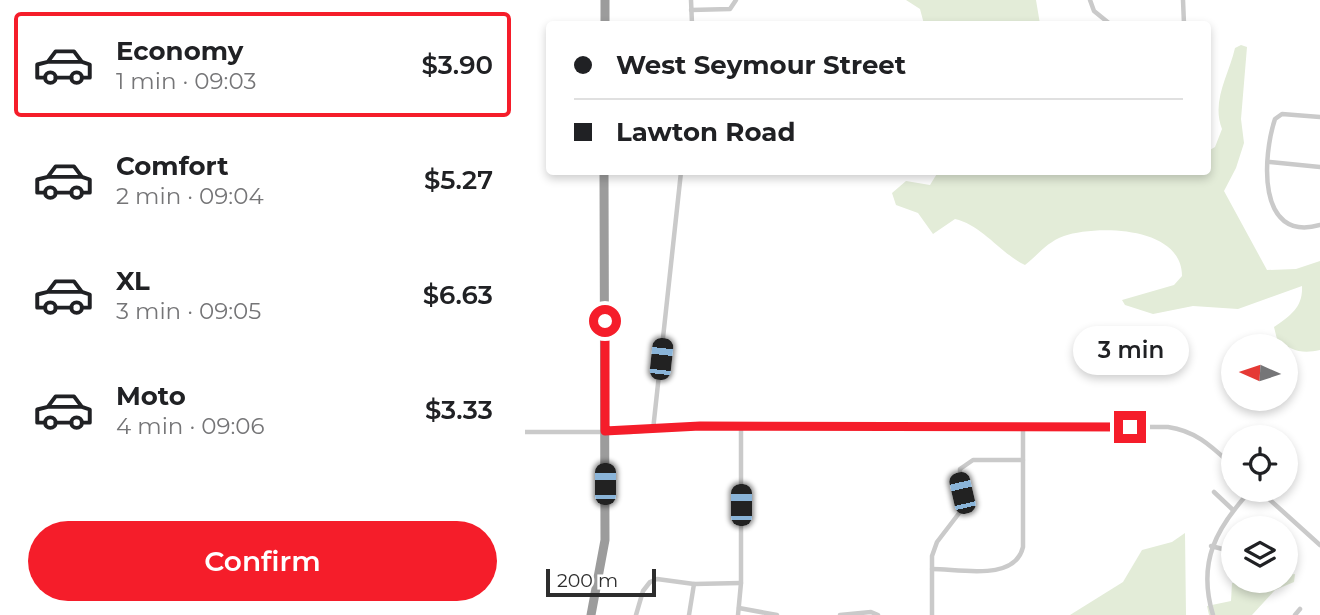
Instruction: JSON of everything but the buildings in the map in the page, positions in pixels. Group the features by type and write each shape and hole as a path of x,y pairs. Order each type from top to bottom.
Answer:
{"highway":[{"path":"605,0 605,21"},
{"path":"590,615 604,547 604,175"}],"street":[{"path":"691,0 692,21"},
{"path":"691,10 730,9 736,0"},
{"path":"1090,0 1094,10 1107,21"},
{"path":"1183,0 1184,21"},
{"path":"1320,117 1279,116 1273,125 1268,196 1278,216 1296,226 1320,225"},
{"path":"1270,162 1320,167"},
{"path":"653,430 681,175"},
{"path":"525,432 741,427 1023,426 1182,429 1202,439 1221,456"},
{"path":"932,569 999,569 1012,566 1020,558 1023,547 1023,426"},
{"path":"738,615 741,583 741,427"},
{"path":"932,615 932,556 937,542 960,512 962,493 959,475 963,464 973,460 1023,460"},
{"path":"1214,492 1233,510"},
{"path":"1213,615 1209,593 1211,546 1219,528 1240,502"},
{"path":"1272,502 1320,545"},
{"path":"1211,546 1221,549"},
{"path":"636,615 643,590 657,579 694,584 741,583"},
{"path":"689,615 694,584"},
{"path":"739,608 777,615"},
{"path":"1295,615 1300,609"},
{"path":"840,615 871,612 878,615"}],"green space":[{"path":"906,0 1036,0 1040,21 923,21 920,9"},
{"path":"1241,45 1247,47 1241,119 1244,143 1236,168 1224,191 1267,270 1296,269 1320,261 1320,350 1299,351 1299,334 1276,334 1274,327 1298,305 1302,286 1238,309 1193,306 1153,314 1125,305 1122,300 1174,285 1182,276 1178,259 1168,247 1153,238 1116,231 1064,236 1025,265 965,222 955,219 933,234 918,213 896,205 892,193 906,181 930,185 936,175 1211,175 1211,149 1215,147 1222,129 1219,108 1222,88 1235,48"},
{"path":"1185,533 1186,615 1070,615 1123,582 1142,550 1172,542"},
{"path":"1231,593 1272,593 1252,615 1209,615 1207,606 1231,601"}],"route":[{"path":"605,321 605,431 630,432 700,426 1130,427"}]}
